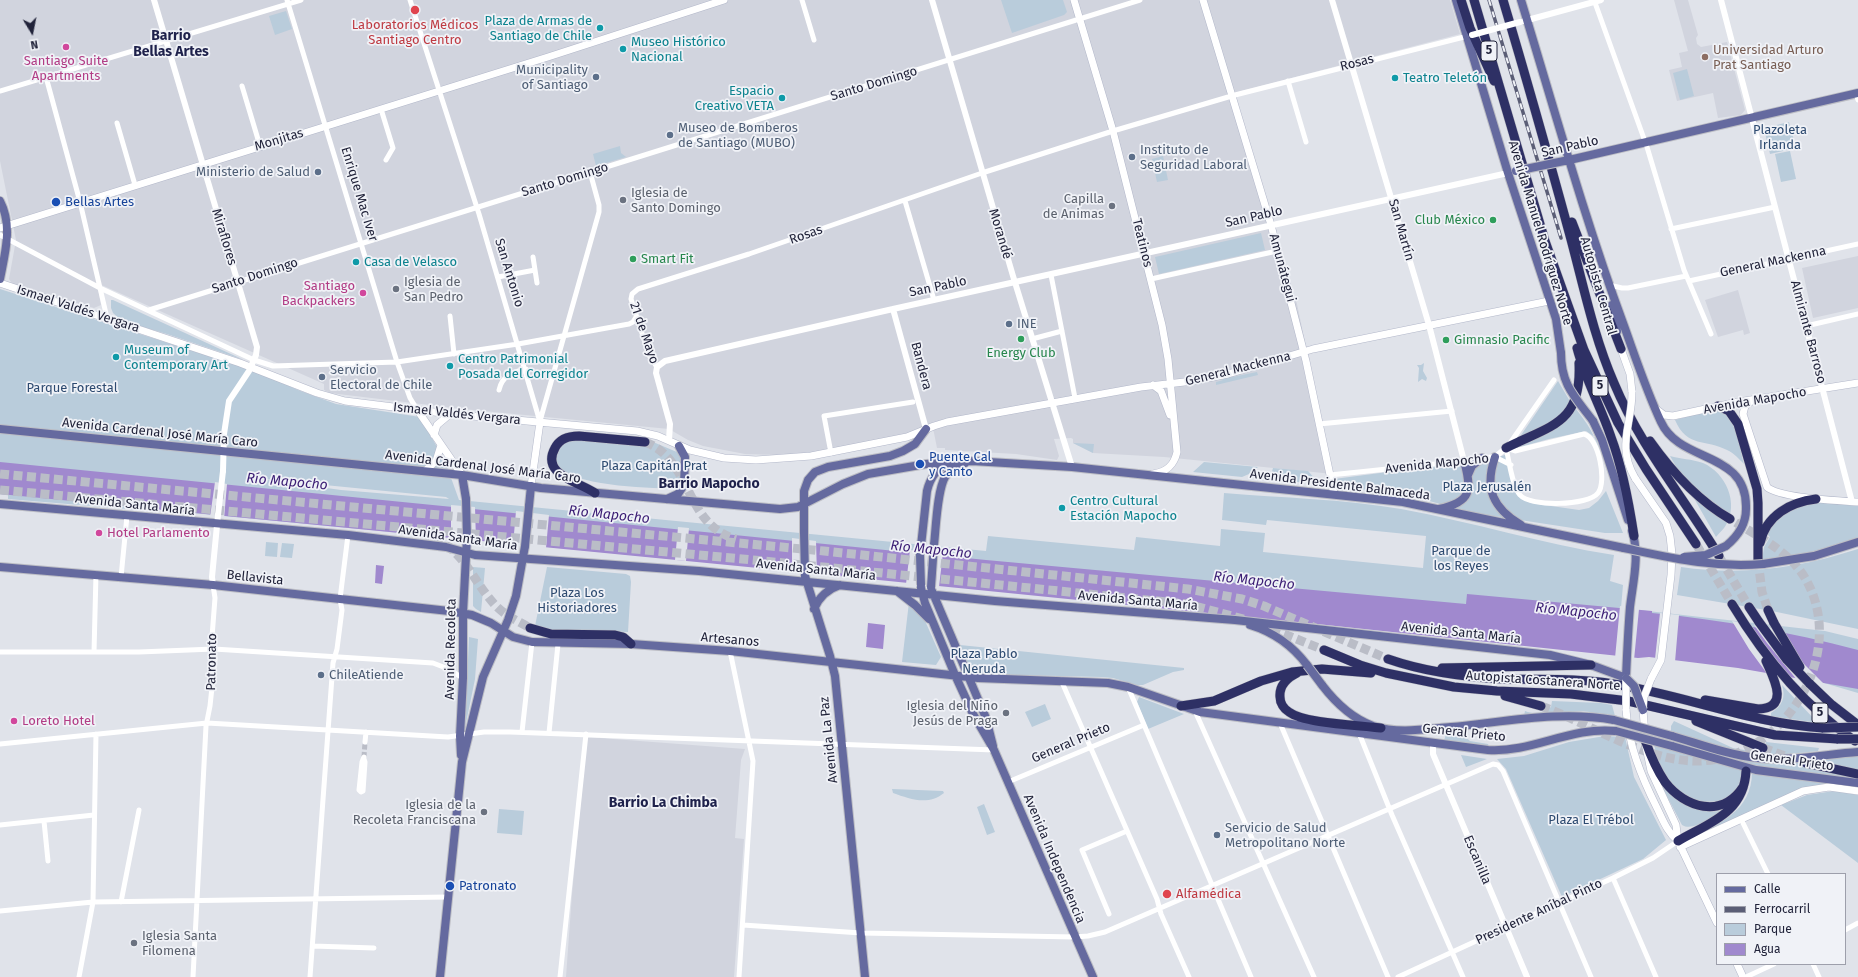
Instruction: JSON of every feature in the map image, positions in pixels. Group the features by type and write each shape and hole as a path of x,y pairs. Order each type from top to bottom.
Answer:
{"highway":[{"path":"1461,0 1475,39 1504,102"},
{"name":"5","path":"1474,0 1522,164 1564,298 1593,371 1618,423 1646,469 1696,544"},
{"name":"Autopista Central","path":"1503,0 1556,182 1596,332 1609,373 1639,434 1694,514 1719,556"},
{"path":"1556,182 1621,349"},
{"path":"1564,298 1578,351 1613,443 1624,482 1634,536"},
{"path":"1506,448 1547,430 1559,422 1570,410 1577,395 1579,383 1578,351"},
{"path":"1620,397 1675,473 1702,500 1730,519"},
{"path":"1718,406 1729,411 1738,424 1757,489 1760,558"},
{"path":"596,492 563,476 555,469 552,454 561,440 571,436 579,436 645,442"},
{"path":"1760,558 1764,532 1779,512 1793,504 1816,499"},
{"name":"5","path":"1732,604 1759,647 1786,680 1808,703 1858,749"},
{"name":"5","path":"1749,607 1787,660 1811,684 1858,726"},
{"path":"1768,610 1788,648 1811,684"},
{"path":"530,628 551,634 615,635 623,637 631,644"},
{"path":"1686,699 1711,701 1755,708 1766,708 1772,705 1777,698 1777,692 1774,680 1759,647"},
{"name":"Autopista Costanera Norte","path":"1324,650 1360,665 1404,678 1454,687 1585,696 1640,703 1775,735 1838,740 1858,739"},
{"name":"Autopista Costanera Norte","path":"1388,659 1415,667 1469,677 1600,682 1650,690 1768,722 1823,728 1858,726"},
{"path":"1415,667 1452,668 1591,665"},
{"path":"1304,668 1287,679 1281,688 1281,702 1288,712 1304,719 1381,728"},
{"path":"1181,706 1214,701 1271,677 1304,668 1336,669 1404,678"},
{"path":"1482,690 1541,706"},
{"path":"1672,711 1715,730 1763,748"},
{"path":"1715,730 1730,739 1739,747"},
{"path":"1645,740 1654,763 1666,783 1688,801 1708,807 1720,805 1735,797 1743,787"},
{"path":"1806,763 1858,774"},
{"path":"1679,844 1727,813 1736,803 1743,787 1746,771"}],"main road":[{"name":"Monjitas","path":"4,226 558,54 724,0"},
{"name":"Teatinos","path":"1074,0 1113,131 1145,254 1165,342 1178,448 1175,460 1165,471 1149,475"},
{"name":"Amunátegui","path":"1203,0 1231,97 1271,225 1304,352 1334,494"},
{"name":"Avenida Manuel Rodríguez Norte","path":"1456,0 1470,35 1512,172 1549,301 1558,326 1562,368 1568,388 1593,421 1602,440 1634,536 1635,560 1627,659 1624,676"},
{"path":"1521,0 1524,21 1567,160 1602,267 1654,408 1665,430 1674,440 1726,467 1736,475 1743,487 1746,502 1746,517 1738,533 1726,546 1706,555 1671,557"},
{"name":"San Pablo","path":"1512,172 1753,117 1857,96"},
{"path":"0,201 4,226 0,279"},
{"path":"1602,267 1621,349 1630,374 1632,392 1624,444 1628,465 1635,478 1662,516 1670,536 1672,570 1661,660 1644,697 1643,712 1645,740 1651,771 1676,825 1679,844"},
{"name":"Ismael Valdés Vergara","path":"0,283 251,367 317,393 345,401 450,414 626,429 647,433 669,440 679,446 711,456 747,460 784,459 831,453 907,437 926,429"},
{"name":"General Mackenna","path":"926,429 947,422 1075,398 1153,385 1189,382 1228,374 1304,352 1549,301"},
{"name":"Avenida Mapocho","path":"1654,408 1660,413 1672,416 1755,399 1858,383"},
{"path":"1153,385 1161,391 1174,424"},
{"path":"1755,399 1745,406 1743,414 1765,484 1772,491 1816,499 1855,502"},
{"name":"Enrique Mac Iver","path":"418,410 462,475 466,499 467,537"},
{"path":"434,435 437,425 450,414"},
{"name":"San Antonio","path":"523,559 540,422"},
{"name":"Avenida Cardenal José María Caro","path":"0,429 425,471 462,475 531,486 780,509 793,508 843,484 868,474 920,465 955,461"},
{"name":"Avenida La Paz","path":"865,977 832,662 805,577 803,504 806,485 812,475 817,471 828,467 890,456 915,444 926,429"},
{"path":"0,433 10,430"},
{"path":"425,471 436,461 441,445"},
{"path":"667,499 678,494 684,485 685,457 679,446"},
{"path":"1496,457 1490,476 1493,496 1501,509 1526,528"},
{"path":"1468,475 1472,466 1482,458"},
{"name":"Avenida Presidente Balmaceda","path":"955,461 1072,467 1403,502 1624,548 1724,566 1760,558 1814,556 1858,542"},
{"name":"Avenida Independencia","path":"955,461 939,469 930,482 920,567 922,589 934,626 973,714 994,750 1093,977"},
{"name":"Avenida Independencia","path":"972,461 952,469 944,479 941,490 934,545 932,591 967,677 986,718 994,750"},
{"path":"1437,509 1455,504 1465,497 1469,487 1468,475 1464,461"},
{"name":"Avenida Santa María","path":"0,504 348,535 446,547 466,553 523,559 805,577 840,584 896,591 922,589 995,601 1234,620 1534,653 1564,658 1624,676"},
{"name":"Avenida Recoleta","path":"462,762 460,736 463,678 463,614 467,537"},
{"name":"Avenida Recoleta","path":"440,977 462,762 474,709 483,678 516,596 523,559"},
{"name":"Bellavista","path":"0,566 213,585 463,614 491,623 503,631"},
{"path":"814,609 825,594 840,584"},
{"path":"896,591 915,605 934,626"},
{"name":"General Prieto","path":"1234,620 1259,629 1280,639 1297,652 1304,668 1322,685 1335,701 1347,711 1366,723 1381,728 1404,730 1442,728 1578,716 1614,720 1715,749 1758,758 1777,758 1858,749"},
{"name":"Artesanos","path":"503,631 517,638 532,642 558,644 631,644 730,651 967,677 1061,680"},
{"path":"1610,671 1620,668 1627,659"},
{"path":"1624,676 1634,686 1643,712"},
{"path":"1624,676 1626,709 1631,741 1641,774 1668,831 1679,844 1716,921"},
{"name":"General Prieto","path":"1061,680 1108,683 1128,687 1195,711 1488,750 1507,750 1532,746 1555,738 1580,732 1616,731 1756,770 1858,783"},
{"path":"1435,743 1440,736 1442,728"},
{"name":"Presidente Aníbal Pinto","path":"1679,844 1741,819 1795,794 1812,789 1829,787 1858,790"},
{"path":"1738,965 1745,977"}],"street":[{"name":"Miraflores","path":"154,0 256,344 256,353 251,367 229,401 224,434 223,471 218,515"},
{"path":"0,91 288,2 300,0"},
{"name":"San Antonio","path":"410,0 477,207 526,369 540,422"},
{"path":"802,0 814,40"},
{"name":"Morandé","path":"932,0 982,173 1072,467"},
{"name":"Santo Domingo","path":"149,310 1140,0"},
{"name":"San Martín","path":"1332,0 1392,198 1452,411 1464,461"},
{"name":"Almirante Barroso","path":"1721,0 1753,117 1788,259 1855,502"},
{"path":"1597,1 1645,142 1687,278 1711,334"},
{"name":"Rosas","path":"631,296 638,289 749,254 982,173 1113,131 1231,97 1597,1"},
{"name":"Enrique Mac Iver","path":"288,2 397,362 410,398 418,410"},
{"path":"46,77 80,202 107,318"},
{"path":"1288,82 1306,142"},
{"path":"242,86 260,146"},
{"path":"381,108 393,148 386,160"},
{"path":"117,123 135,185"},
{"path":"540,422 598,218 599,205 590,172"},
{"name":"San Pablo","path":"657,367 668,361 893,309 1512,172"},
{"path":"904,201 934,300"},
{"path":"1671,228 1775,207"},
{"path":"3,238 100,288 254,360 280,366 397,362 518,344 629,324 634,322 636,317"},
{"name":"General Mackenna","path":"1609,285 1618,288 1628,288 1788,259 1858,244"},
{"path":"1151,279 1277,251"},
{"path":"533,256 537,284"},
{"path":"498,277 535,270"},
{"path":"1051,275 1075,398"},
{"name":"21 de Mayo","path":"631,296 636,317 649,355 657,367 656,378 670,424 669,440"},
{"name":"Bandera","path":"893,309 926,429"},
{"path":"1806,326 1858,314"},
{"path":"450,316 454,354"},
{"path":"1032,339 1062,331"},
{"path":"499,390 501,383 508,374 526,369"},
{"name":"Avenida Mapocho","path":"1330,476 1496,457 1506,448 1554,380"},
{"path":"831,453 824,416 912,402"},
{"path":"1319,424 1452,411"},
{"path":"1578,435 1588,435 1596,444 1602,476 1602,486 1594,497 1581,502 1528,500 1518,493 1506,448 1515,451 1578,435"},
{"path":"1496,457 1511,465"},
{"name":"Patronato","path":"193,977 207,723 213,683 214,649 212,637 215,598 212,577 218,515"},
{"path":"121,577 127,516"},
{"path":"310,977 334,656 337,649 342,610 340,599 348,535"},
{"path":"94,652 96,574"},
{"path":"522,732 532,642"},
{"path":"549,733 558,644"},
{"path":"0,652 94,652 214,649 433,663 446,668 463,678"},
{"path":"730,651 750,742 753,770 739,977"},
{"path":"1061,680 1189,977"},
{"path":"1128,687 1251,977"},
{"path":"1195,711 1314,977"},
{"path":"0,744 207,723 448,737 498,732 522,732 842,746 994,750"},
{"path":"1280,723 1388,977"},
{"name":"General Prieto","path":"1008,782 1144,725"},
{"path":"365,742 366,732"},
{"path":"1359,733 1463,977"},
{"path":"79,977 93,902 96,734"},
{"path":"560,977 586,734"},
{"name":"Escanilla","path":"1435,743 1433,752 1505,928 1527,977"},
{"path":"364,758 363,791 361,792 359,790 362,762 364,758"},
{"path":"743,926 861,933 1075,937 1100,933 1391,809 1488,765 1498,765 1503,771 1558,904 1591,977"},
{"path":"121,902 139,810"},
{"path":"0,825 94,815"},
{"path":"1741,819 1768,873"},
{"path":"44,821 48,861"},
{"path":"1110,914 1082,850 1127,831"},
{"name":"Presidente Aníbal Pinto","path":"1398,977 1614,878 1679,844"},
{"path":"1614,878 1656,977"},
{"path":"0,911 93,902 448,897"},
{"path":"1846,929 1858,923"},
{"path":"312,946 374,948"},
{"path":"1745,977 1772,965"},
{"path":"1813,965 1819,977"}],"shaded area":[{"path":"0,0 1450,0 1460,34 1234,93 1297,304 1333,474 1164,457 1093,453 1073,443 1073,439 1071,438 1054,439 1059,456 1057,460 1016,454 945,450 945,448 937,448 933,428 900,437 809,453 777,455 745,454 703,446 688,440 669,429 463,409 330,393 324,390 324,384 97,283 101,305 94,308 13,285 9,279 16,240 0,161"},
{"name":"Universidad Arturo Prat Santiago","path":"1674,0 1688,0 1698,35 1696,38 1697,44 1701,47 1727,42 1745,110 1741,115 1718,118 1713,93 1677,101 1669,70 1682,67 1679,53 1688,51"},
{"path":"1858,256 1858,308 1813,318 1802,268"},
{"path":"1738,290 1750,333 1744,335 1743,330 1718,337 1705,300"},
{"path":"587,737 745,749 741,760 735,838 744,839 734,977 566,977 572,894"}],"green space":[{"path":"1001,0 1063,0 1067,12 1064,15 1012,33"},
{"path":"286,11 292,29 275,35 269,16"},
{"path":"1687,69 1694,96 1680,100 1673,73"},
{"name":"Plazoleta Irlanda","path":"1789,122 1796,148 1770,154 1764,128"},
{"path":"620,146 621,153 626,157 596,166 593,154"},
{"path":"1790,151 1796,179 1781,182 1775,154"},
{"path":"1163,156 1168,180 1157,182 1152,159"},
{"path":"1261,233 1265,250 1159,274 1155,257"},
{"path":"0,289 258,372 298,390 336,404 420,417 445,461 459,500 986,551 988,536 1134,550 1136,537 1220,546 1221,529 1265,533 1263,552 1423,568 1426,536 1267,520 1266,525 1222,520 1224,493 1335,501 1401,509 1560,545 1614,555 1610,581 1623,585 1621,608 1825,631 1858,639 1858,693 1824,683 1761,670 1655,657 820,573 140,508 140,510 8,499 8,495 0,494","holes":["254,478 446,497 449,499 341,490"]},
{"path":"111,300 244,360 167,334 122,321 113,313 111,308"},
{"path":"1424,363 1423,371 1427,378 1426,381 1422,379 1418,382 1419,368 1417,365"},
{"path":"1257,372 1258,375 1216,385 1216,382 1223,380 1222,379"},
{"path":"1558,381 1571,403 1555,421 1519,438"},
{"path":"1575,408 1585,421 1594,437 1586,431 1513,449 1557,428"},
{"path":"1711,410 1719,411 1726,415 1731,421 1738,438 1744,464 1734,454 1727,450 1691,439 1685,435 1675,420"},
{"name":"Plaza Capitán Prat","path":"646,439 684,455 684,489 636,487 601,483 585,480 558,469 555,457 563,443 576,440"},
{"path":"1073,443 1094,444 1093,453"},
{"name":"Plaza Jerusalén","path":"1508,454 1515,487 1530,503 1579,510 1589,508 1598,501 1606,491 1623,533 1605,533 1481,514 1422,499 1337,485 1334,479 1495,458"},
{"path":"1670,456 1703,463 1718,474 1724,481 1730,498 1730,516 1724,528 1716,537"},
{"path":"1204,462 1258,467 1242,477 1193,472"},
{"path":"1273,468 1308,471 1319,483 1279,481 1274,479 1271,475"},
{"path":"1815,502 1858,506 1858,537 1808,554 1762,561 1764,547 1770,537 1767,534 1777,521 1793,509"},
{"path":"266,542 278,543 277,557 265,556"},
{"path":"282,543 294,544 292,558 280,557"},
{"path":"1858,549 1858,629 1772,611 1677,595 1681,567 1727,571 1771,568 1814,561"},
{"path":"473,567 485,568 481,612 473,606"},
{"name":"Plaza Los Historiadores","path":"547,567 626,574 630,576 631,582 628,632 552,630 535,626"},
{"path":"909,602 922,614 941,657 936,665 902,662"},
{"path":"469,637 478,639 475,679 465,728"},
{"name":"Plaza Pablo Neruda","path":"960,645 1184,668 1184,670 1173,672 1143,685 1102,677 974,674 971,672"},
{"path":"1782,685 1818,723 1771,716 1771,713 1778,708 1782,701 1784,694"},
{"path":"1139,697 1184,714 1148,729 1137,702"},
{"path":"1552,701 1601,703 1612,705 1615,716 1583,711 1524,716 1525,711 1539,713 1545,711 1551,707"},
{"path":"1045,704 1051,719 1032,727 1025,712"},
{"path":"1674,721 1733,748 1761,753 1763,750 1770,748 1765,746 1766,742 1819,748 1818,751 1777,755 1740,752 1716,746 1671,731 1671,726"},
{"path":"1457,730 1470,741 1488,744 1489,746 1444,740 1447,732"},
{"name":"Plaza El Trébol","path":"1605,736 1625,737 1634,777 1666,840 1643,859 1562,897 1506,769 1497,759 1524,756 1569,742"},
{"path":"1677,741 1741,760 1760,762 1858,756 1858,779 1761,767 1678,743"},
{"path":"1654,745 1744,769 1742,783 1726,801 1698,802 1681,792 1667,779 1659,764"},
{"path":"1461,755 1487,759 1466,767"},
{"path":"1752,772 1846,784 1858,787 1858,789 1819,786 1687,840 1721,822 1740,807 1750,786"},
{"path":"1659,781 1673,795 1687,805 1702,810 1722,811 1697,825 1686,827 1682,825"},
{"path":"892,789 943,791 944,793 932,799 919,800 893,793"},
{"path":"1834,791 1858,795 1858,863 1781,805 1807,795"},
{"path":"984,804 995,832 987,835 977,807"},
{"path":"499,809 524,811 522,835 497,833"}],"water":[{"name":"Río Mapocho","path":"0,462 986,560 1466,604 1467,594 1652,611 1652,613 1704,619 1781,632 1858,650 1858,689 1738,668 1649,657 1638,658 789,571 0,494"},
{"path":"376,565 384,566 382,584 375,583"},
{"path":"868,623 885,625 883,649 866,647"}],"pier":[{"path":"215,482 227,484 224,519 210,517"},
{"path":"451,505 475,507 476,541 451,538"},
{"path":"516,511 549,515 546,548 513,545"},
{"path":"678,527 689,528 686,561 675,560"},
{"path":"792,538 816,541 817,575 792,573"},
{"path":"910,550 943,553 939,587 906,584"},
{"path":"1620,606 1639,609 1634,660 1615,658"},
{"path":"1660,613 1679,615 1675,662 1655,659"},
{"path":"1732,621 1750,624 1761,641 1792,679 1768,675 1749,649"},
{"path":"1754,625 1782,630 1802,662 1825,685 1797,680"}],"tunnel":[{"path":"645,442 661,451 672,463 697,507 707,520 719,532 736,539"},
{"path":"0,474 824,551 1188,589 1242,599 1264,606 1388,659"},
{"path":"0,490 764,561 1187,604 1247,620"},
{"path":"1541,706 1618,740 1657,755 1697,761 1728,756 1756,743 1781,723 1800,698 1813,669 1819,639 1817,608 1805,578 1798,568 1772,545 1730,519"},
{"path":"422,533 448,546 465,564 496,606 508,616 530,628"},
{"path":"1696,544 1732,604"},
{"path":"1720,558 1749,607"},
{"path":"1758,560 1762,592 1768,610"},
{"path":"1259,624 1324,650"},
{"path":"364,757 365,742"},
{"path":"1763,748 1793,759"}],"railway":[{"path":"1489,0 1561,238"}],"place":[{"name":"Laboratorios Médicos Santiago Centro","path":"415,10"},
{"name":"Plaza de Armas de Santiago de Chile","path":"600,28"},
{"name":"Santiago Suite Apartments","path":"66,47"},
{"name":"Museo Histórico Nacional","path":"623,49"},
{"name":"Universidad Arturo Prat Santiago","path":"1705,57"},
{"name":"Municipality of Santiago","path":"596,77"},
{"name":"Teatro Teletón","path":"1395,78"},
{"name":"Espacio Creativo VETA","path":"782,98"},
{"name":"Museo de Bomberos de Santiago (MUBO)","path":"670,135"},
{"name":"Instituto de Seguridad Laboral","path":"1132,157"},
{"name":"Ministerio de Salud","path":"318,172"},
{"name":"Iglesia de Santo Domingo","path":"623,200"},
{"name":"Bellas Artes","path":"56,202"},
{"name":"Capilla de Animas","path":"1112,206"},
{"name":"Club México","path":"1493,220"},
{"name":"Smart Fit","path":"633,259"},
{"name":"Casa de Velasco","path":"356,262"},
{"name":"Iglesia de San Pedro","path":"396,289"},
{"name":"Santiago Backpackers","path":"363,293"},
{"name":"INE","path":"1009,324"},
{"name":"Energy Club","path":"1021,339"},
{"name":"Gimnasio Pacific","path":"1446,340"},
{"name":"Museum of Contemporary Art","path":"116,357"},
{"name":"Centro Patrimonial Posada del Corregidor","path":"450,366"},
{"name":"Servicio Electoral de Chile","path":"322,377"},
{"name":"Puente Cal y Canto","path":"920,464"},
{"name":"Centro Cultural Estación Mapocho","path":"1062,508"},
{"name":"Hotel Parlamento","path":"99,533"},
{"name":"ChileAtiende","path":"321,675"},
{"name":"Iglesia del Niño Jesús de Praga","path":"1006,713"},
{"name":"Loreto Hotel","path":"14,721"},
{"name":"Iglesia de la Recoleta Franciscana","path":"484,812"},
{"name":"Servicio de Salud Metropolitano Norte","path":"1217,835"},
{"name":"Patronato","path":"450,886"},
{"name":"Alfamédica","path":"1167,894"},
{"name":"Iglesia Santa Filomena","path":"134,943"}],"district":[{"name":"Barrio Bellas Artes","path":"171,44"},
{"name":"Barrio Mapocho","path":"709,484"},
{"name":"Barrio La Chimba","path":"663,803"}],"park label":[{"name":"Parque Forestal","path":"72,388"},
{"name":"Parque de los Reyes","path":"1461,558"}]}
